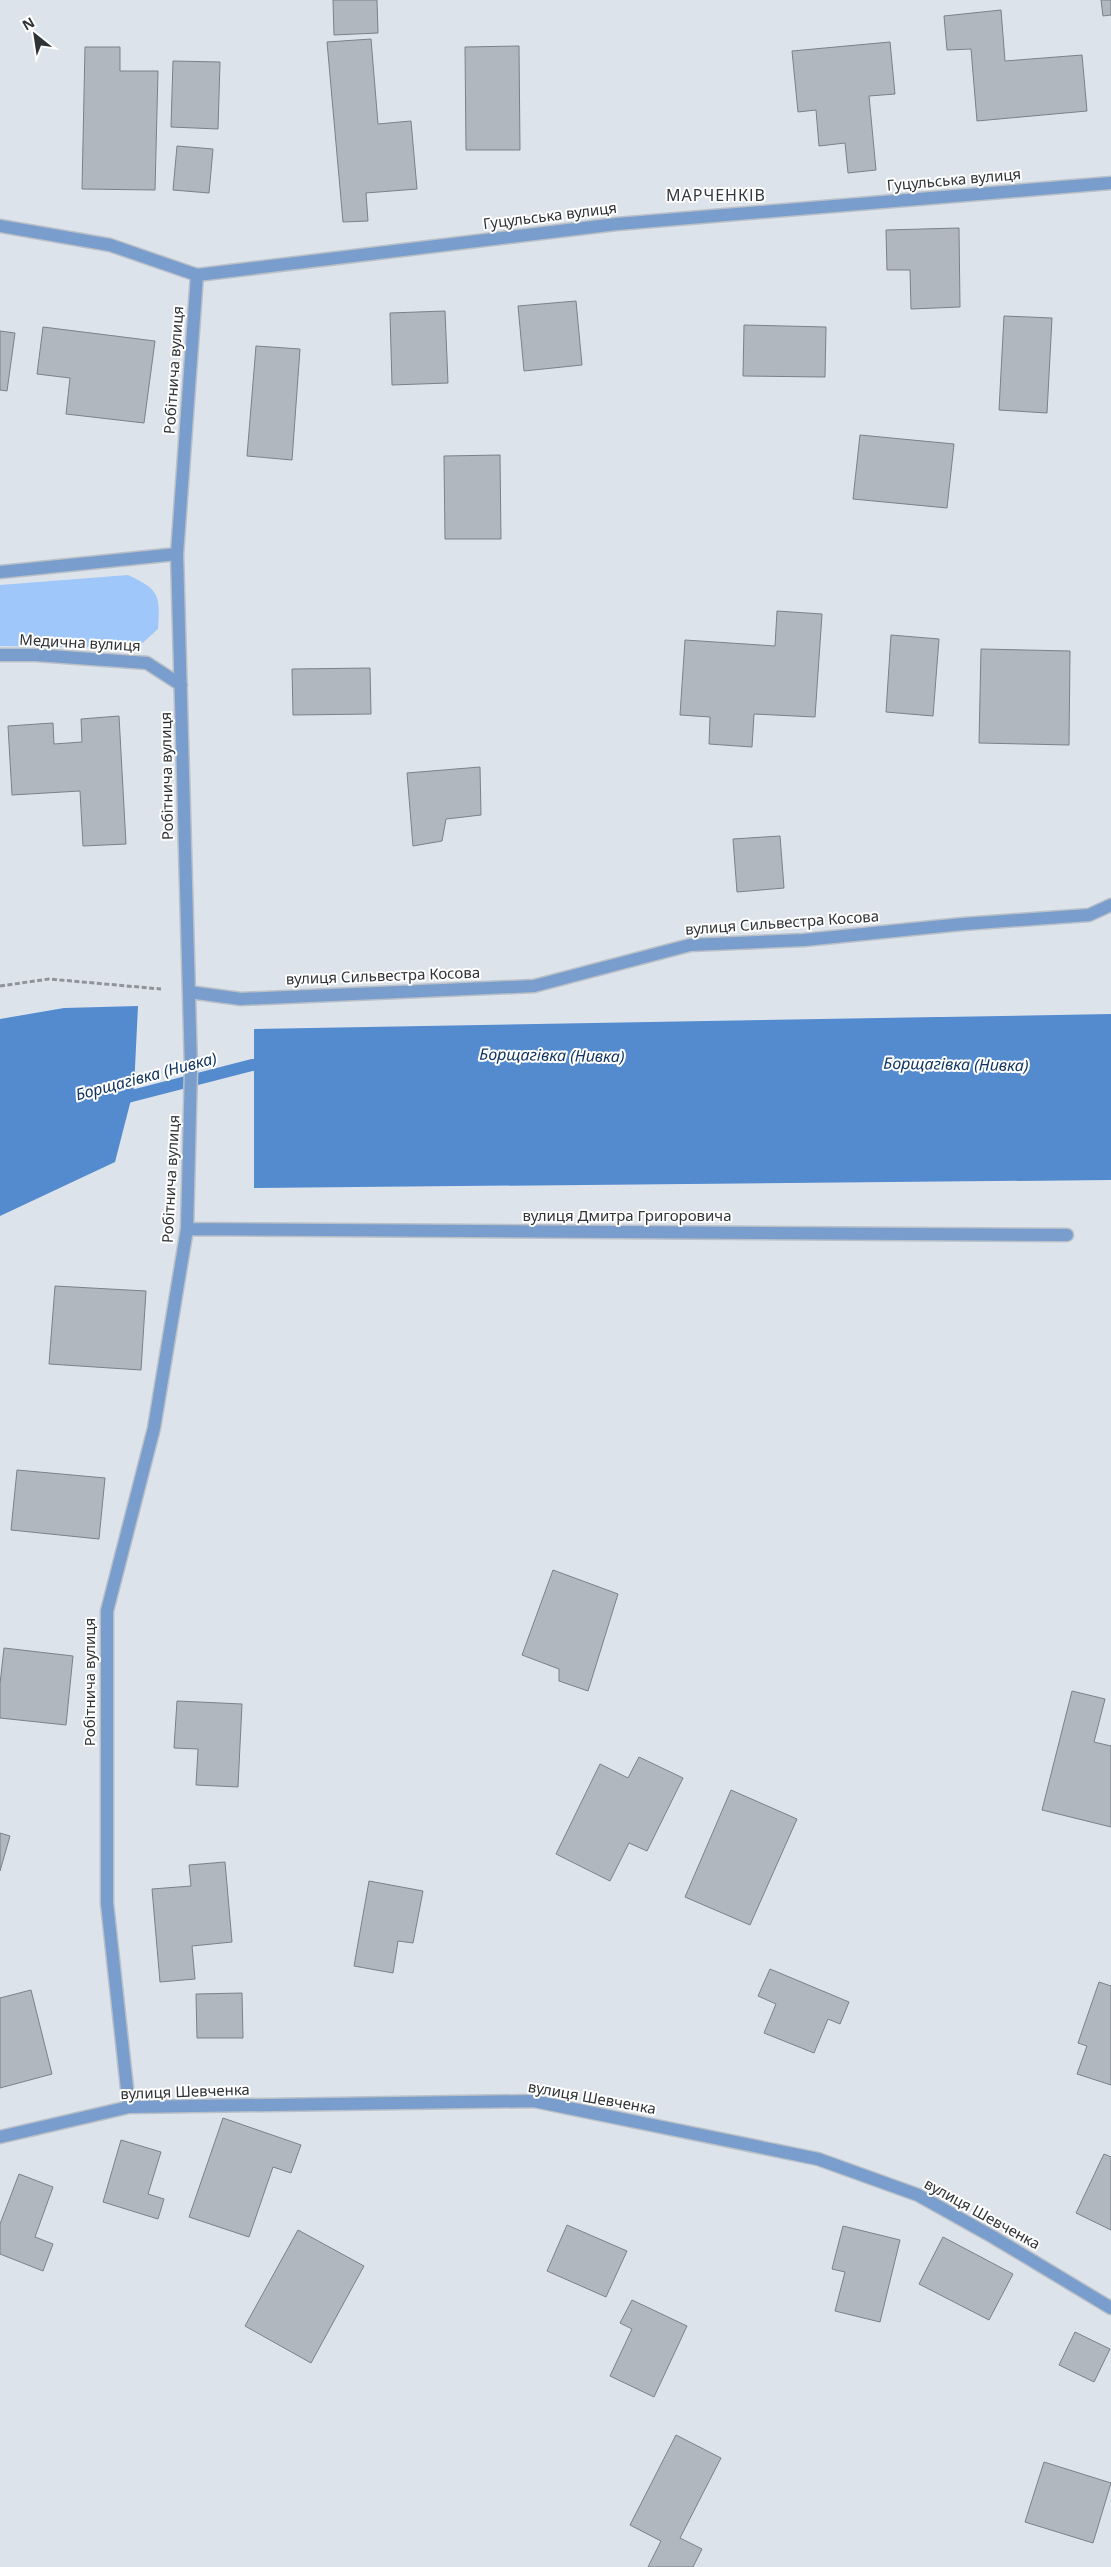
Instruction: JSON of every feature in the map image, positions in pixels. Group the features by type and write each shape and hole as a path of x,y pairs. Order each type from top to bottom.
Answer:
{"street":[{"name":"Гуцульська вулиця","path":"0,226 110,245 197,275 617,224 1111,183"},
{"name":"Робітнича вулиця","path":"129,2107 107,1903 106,1611 154,1428 187,1229 191,1069 177,554 197,275"},
{"path":"0,572 177,554"},
{"name":"Медична вулиця","path":"0,655 147,663 181,685"},
{"name":"вулиця Сильвестра Косова","path":"189,992 241,999 534,986 690,945 804,940 963,924 1089,915 1111,905"},
{"name":"вулиця Дмитра Григоровича","path":"187,1229 1067,1236"},
{"name":"вулиця Шевченка","path":"0,2137 129,2107 534,2101 818,2159 918,2195 993,2237 1111,2308"}],"path":[{"path":"0,986 49,979 189,992"}],"shaded area":[{"path":"128,575 139,580 152,590 156,595 159,608 158,629 137,648 0,646 0,585"}],"water":[{"path":"138,1006 134,1088 115,1162 0,1216 0,1019 64,1008"},
{"path":"1111,1014 1111,1180 254,1188 254,1029"}],"building":[{"path":"333,0 377,0 378,33 334,35"},
{"path":"1101,0 1111,0 1111,15 1103,16"},
{"path":"1001,10 1005,61 1082,55 1087,111 977,121 971,49 947,50 944,16"},
{"path":"371,39 378,124 411,121 417,189 366,193 368,221 343,222 327,42"},
{"path":"890,42 895,94 869,96 876,170 848,173 845,143 819,146 816,110 798,112 792,51"},
{"path":"519,46 520,150 466,150 465,47"},
{"path":"85,47 120,47 120,71 158,71 155,190 82,189"},
{"path":"173,61 220,62 218,129 171,127"},
{"path":"177,146 213,149 209,193 173,190"},
{"path":"959,228 960,307 911,309 910,270 887,270 886,230"},
{"path":"576,301 582,365 524,371 518,306"},
{"path":"445,311 448,383 392,385 390,313"},
{"path":"1004,316 1052,318 1047,413 999,410"},
{"path":"744,325 826,327 825,377 743,376"},
{"path":"43,327 155,341 144,423 66,414 70,378 37,374"},
{"path":"0,331 15,333 7,391 0,390"},
{"path":"256,346 300,349 292,460 247,456"},
{"path":"860,435 954,444 947,508 853,499"},
{"path":"500,455 501,539 445,539 444,456"},
{"path":"777,611 822,614 815,717 754,714 752,747 709,744 710,717 680,715 685,640 775,646"},
{"path":"891,635 939,639 933,716 886,712"},
{"path":"981,649 1070,651 1069,745 979,743"},
{"path":"370,668 371,714 293,715 292,669"},
{"path":"119,716 126,844 83,846 80,791 12,795 8,726 53,723 54,744 82,742 81,719"},
{"path":"480,767 481,815 446,819 442,841 413,846 407,773"},
{"path":"780,836 784,888 737,892 733,839"},
{"path":"55,1286 146,1291 141,1370 49,1364"},
{"path":"17,1470 105,1478 99,1539 11,1530"},
{"path":"553,1570 618,1594 588,1691 559,1681 559,1669 522,1655"},
{"path":"4,1648 73,1656 66,1725 0,1718 0,1684"},
{"path":"1072,1691 1105,1699 1094,1742 1111,1746 1111,1827 1042,1810"},
{"path":"177,1701 242,1704 238,1787 196,1785 198,1749 174,1748"},
{"path":"639,1757 683,1778 647,1851 629,1843 610,1881 556,1854 600,1764 628,1778"},
{"path":"731,1790 797,1819 750,1925 685,1897"},
{"path":"0,1833 10,1836 0,1871"},
{"path":"225,1862 232,1942 192,1946 195,1979 160,1982 152,1889 191,1886 189,1865"},
{"path":"369,1881 423,1891 413,1943 398,1941 393,1973 354,1966"},
{"path":"770,1969 849,2002 840,2024 828,2019 814,2053 764,2033 776,2004 758,1996"},
{"path":"1099,1982 1111,1986 1111,2085 1077,2074 1087,2046 1078,2043"},
{"path":"31,1990 52,2074 0,2088 0,1998"},
{"path":"242,1993 243,2038 197,2038 196,1994"},
{"path":"223,2118 301,2145 291,2173 273,2167 249,2237 189,2217"},
{"path":"121,2140 161,2152 148,2194 164,2199 158,2219 103,2202"},
{"path":"1104,2154 1111,2157 1111,2230 1076,2213"},
{"path":"19,2174 53,2187 35,2237 53,2244 43,2271 0,2254 0,2224"},
{"path":"567,2225 627,2251 606,2297 547,2271"},
{"path":"843,2226 900,2240 880,2322 835,2311 845,2272 832,2269"},
{"path":"298,2230 364,2266 311,2363 245,2326"},
{"path":"943,2237 1013,2274 989,2320 919,2284"},
{"path":"632,2300 687,2326 654,2397 610,2376 632,2329 620,2323"},
{"path":"1075,2332 1110,2349 1094,2382 1059,2365"},
{"path":"676,2435 721,2458 680,2538 702,2549 693,2567 648,2567 661,2541 630,2525"},
{"path":"1044,2462 1111,2483 1093,2543 1025,2522"}],"waterway":[{"name":"Борщагівка (Нивка)","path":"116,1100 252,1065 269,1065"}],"district":[{"name":"МАРЧЕНКІВ","path":"716,195"}]}
